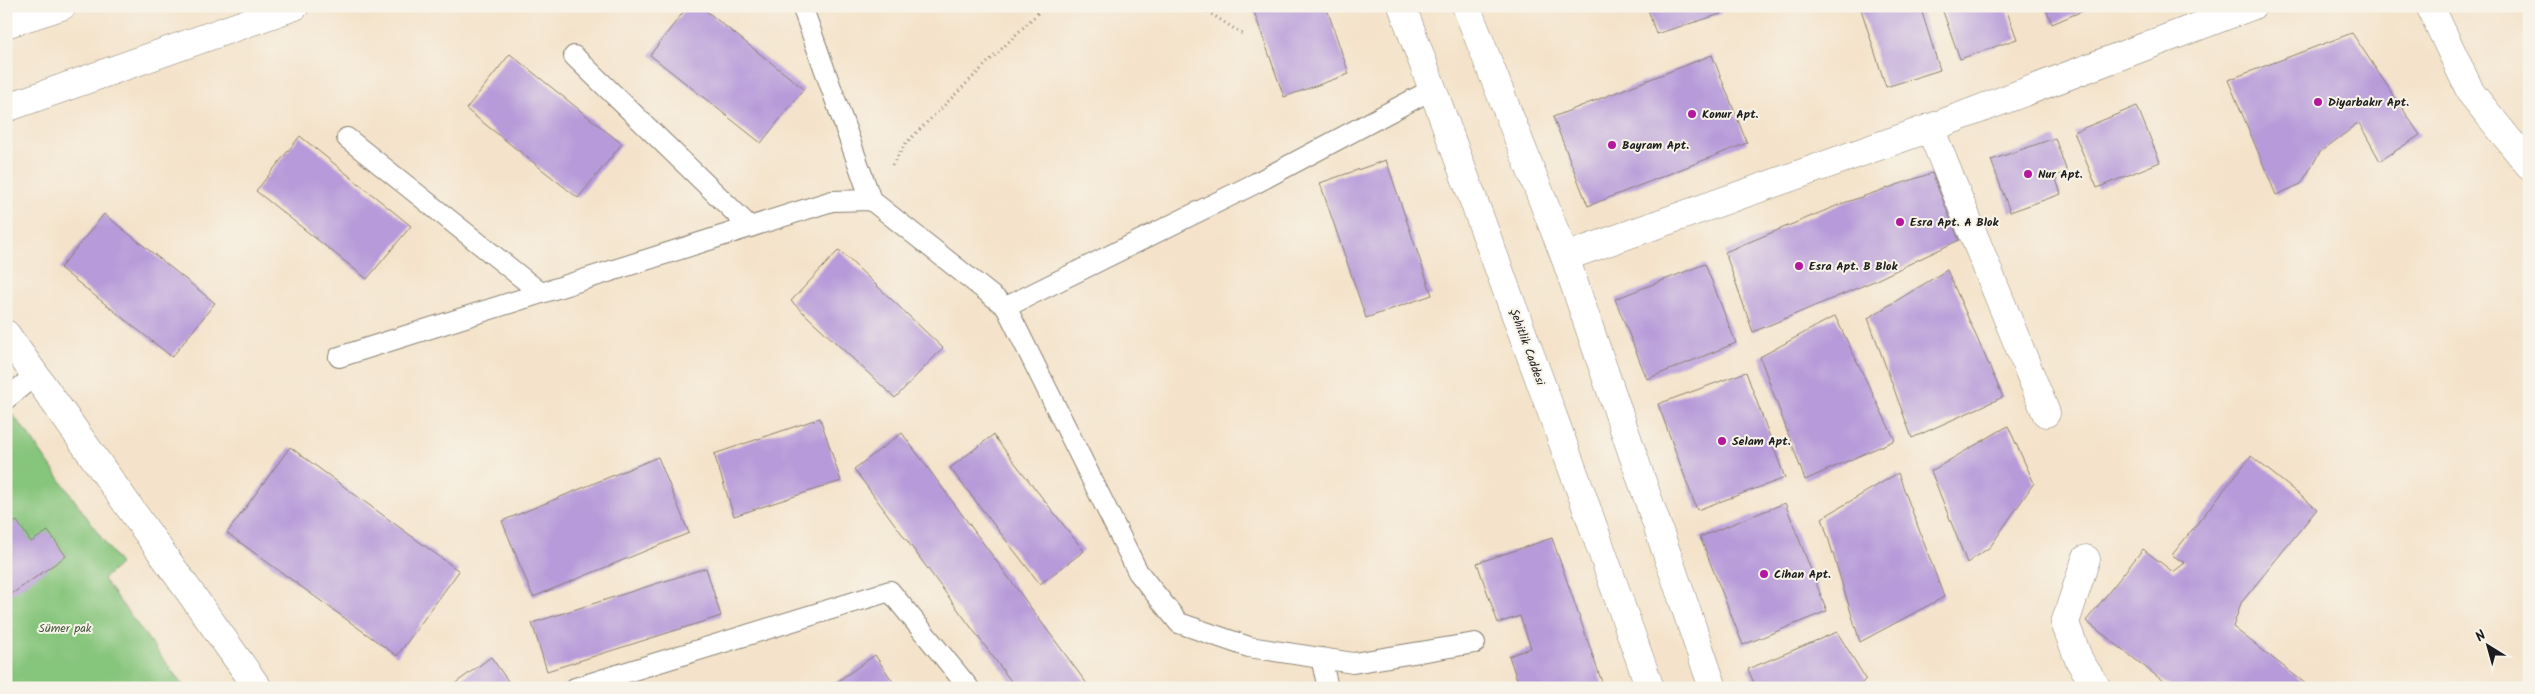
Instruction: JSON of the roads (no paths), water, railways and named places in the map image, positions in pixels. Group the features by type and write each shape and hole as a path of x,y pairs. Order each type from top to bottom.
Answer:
{"street":[{"path":"6,24 62,6"},
{"path":"6,108 295,6"},
{"name":"Şehitlik Caddesi","path":"1402,6 1431,90 1582,495 1650,688"},
{"path":"1466,6 1565,257 1713,688"},
{"path":"1565,257 1930,128 2252,6"},
{"path":"2430,6 2470,93 2529,165"},
{"path":"1930,128 2046,413"},
{"path":"6,334 34,376 258,688"},
{"path":"2086,559 2065,622 2079,660 2097,688"}],"lane":[{"path":"802,6 871,200 1006,307 1138,572 1179,623 1249,646 1354,663 1475,643"},
{"path":"574,56 750,227"},
{"path":"1006,307 1256,183 1431,90"},
{"path":"347,138 541,293"},
{"path":"339,357 832,201 871,200"},
{"path":"6,399 34,376"},
{"path":"575,688 890,591 969,688"},
{"path":"1321,658 1328,688"}],"place":[{"name":"Diyarbakır Apt.","path":"2318,102"},
{"name":"Konur Apt.","path":"1692,114"},
{"name":"Bayram Apt.","path":"1612,145"},
{"name":"Nur Apt.","path":"2028,174"},
{"name":"Esra Apt. A Blok","path":"1900,222"},
{"name":"Esra Apt. B Blok","path":"1799,266"},
{"name":"Selam Apt.","path":"1722,441"},
{"name":"Cihan Apt.","path":"1764,574"}],"park label":[{"name":"Sümer pak","path":"65,628"}]}
